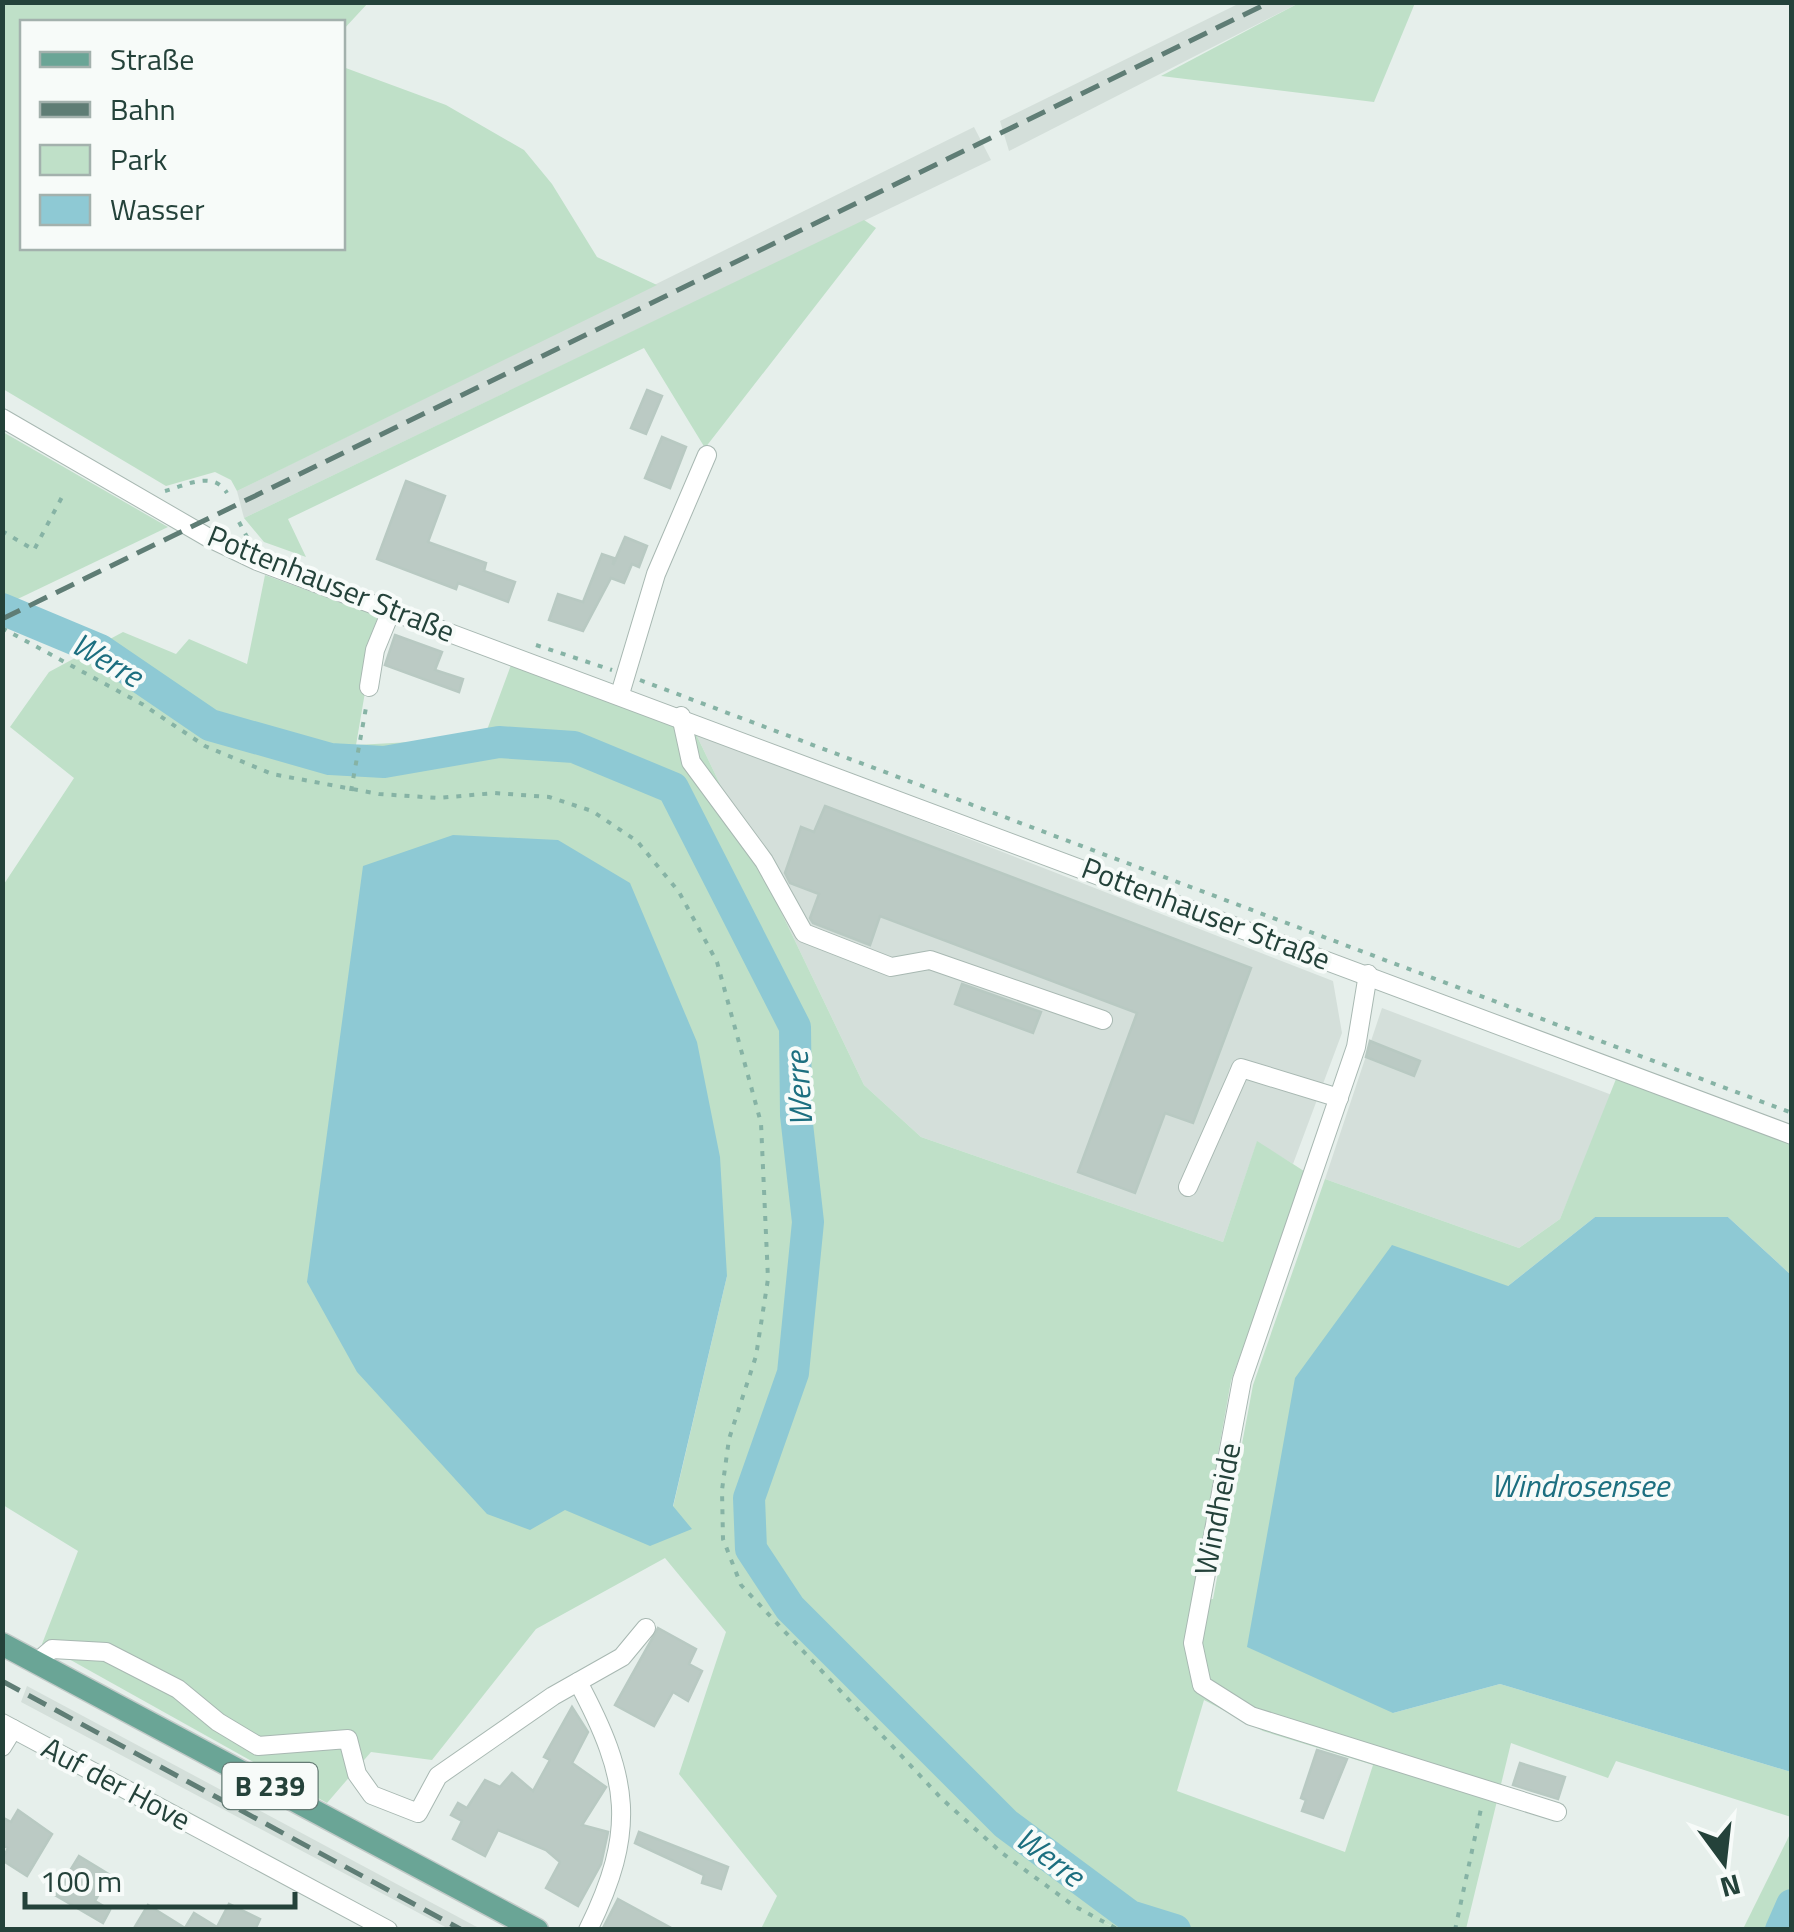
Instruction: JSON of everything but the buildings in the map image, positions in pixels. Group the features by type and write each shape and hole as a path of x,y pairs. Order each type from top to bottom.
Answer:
{"main road":[{"name":"B 239","path":"2,1644 537,1930"}],"street":[{"name":"Pottenhauser Straße","path":"2,418 209,538 391,611 681,716 1792,1135"},
{"path":"620,694 656,574 706,455"},
{"path":"370,687 376,650 391,611"},
{"path":"681,716 691,762 764,861 804,933 891,968 930,960 1103,1020"},
{"name":"Windheide","path":"1368,974 1356,1047 1242,1380 1192,1643 1202,1684 1251,1716 1557,1812"},
{"path":"1188,1188 1242,1068 1339,1098"},
{"path":"37,1662 52,1649 106,1652 178,1689 218,1722 258,1746 348,1739 357,1774 372,1795 418,1813 438,1776 622,1657 646,1628"},
{"path":"578,1682 606,1735 622,1807 622,1838 612,1880 588,1930"},
{"path":"2,1746 8,1726"},
{"name":"Auf der Hove","path":"8,1726 388,1930"}],"path":[{"path":"165,491 210,479 220,483 227,493"},
{"path":"2,531 34,550 62,497"},
{"path":"2,628 142,704 204,746 272,774 351,790 438,798 495,792 549,796 592,812 637,841 680,892 717,962 761,1124 768,1279 756,1356 729,1439 722,1490 723,1539 741,1585 870,1727 954,1810 1059,1895 1119,1930"},
{"path":"545,646 1792,1113"},
{"path":"351,790 370,687"},
{"path":"1455,1930 1485,1790"}],"shaded area":[{"path":"1240,3 1299,3 1009,151 1000,121"},
{"path":"974,127 991,160 244,518 237,491"},
{"path":"695,732 1333,981 1342,1033 1293,1164 1257,1142 1223,1242 921,1137 864,1085"},
{"path":"1382,1008 1612,1095 1560,1219 1519,1248 1325,1179"},
{"path":"27,1686 482,1929 449,1929 21,1702"}],"green space":[{"path":"2,3 368,3 345,28 345,20 20,20 20,250 345,250 345,68 446,105 524,150 552,184 597,257 657,285 237,491 231,480 215,472 166,486 3,389"},
{"path":"1299,3 1415,3 1374,102 1161,76"},
{"path":"864,220 876,228 705,448 644,348 288,519 306,557 264,542 244,518"},
{"path":"3,432 168,527 3,606"},
{"path":"265,575 378,616 356,745 484,738 511,665 695,732 864,1085 921,1137 1223,1242 1257,1141 1307,1173 1231,1381 1192,1600 1213,1599 1253,1385 1325,1179 1519,1248 1560,1219 1618,1074 1791,1142 1791,1275 1728,1217 1595,1217 1508,1286 1393,1713 1500,1684 1791,1772 1791,1817 1616,1761 1608,1778 1511,1743 1466,1929 1122,1930 1100,1921 1118,1929 761,1929 777,1896 679,1774 726,1632 665,1558 536,1629 432,1760 371,1752 327,1803 42,1644 78,1551 3,1505 2,887 74,778 10,727 49,672 123,632 176,654 189,639 247,664","holes":["727,1276 673,1507 650,1545 565,1509","1204,1700 1263,1731 1373,1765 1345,1852 1177,1791"]},
{"path":"1791,1832 1791,1929 1743,1929"}],"water":[{"path":"453,835 558,840 630,883 697,1042 720,1157 727,1276 673,1506 692,1529 650,1546 565,1510 530,1530 487,1514 357,1372 307,1282 363,866"},
{"name":"Windrosensee","path":"1595,1217 1728,1217 1791,1275 1791,1772 1500,1684 1393,1713 1247,1647 1295,1378 1392,1245 1508,1286"}],"waterway":[{"name":"Werre","path":"2,609 100,650 210,725 330,759 384,762 499,742 574,747 673,788 795,1027 796,1115 808,1222 793,1373 749,1498 751,1549 790,1608 1006,1824 1130,1916 1175,1930"},
{"name":"Werre","path":"1781,1930 1792,1905"}],"railway":[{"path":"2,619 1270,2"},
{"path":"2,1681 462,1930"}]}
